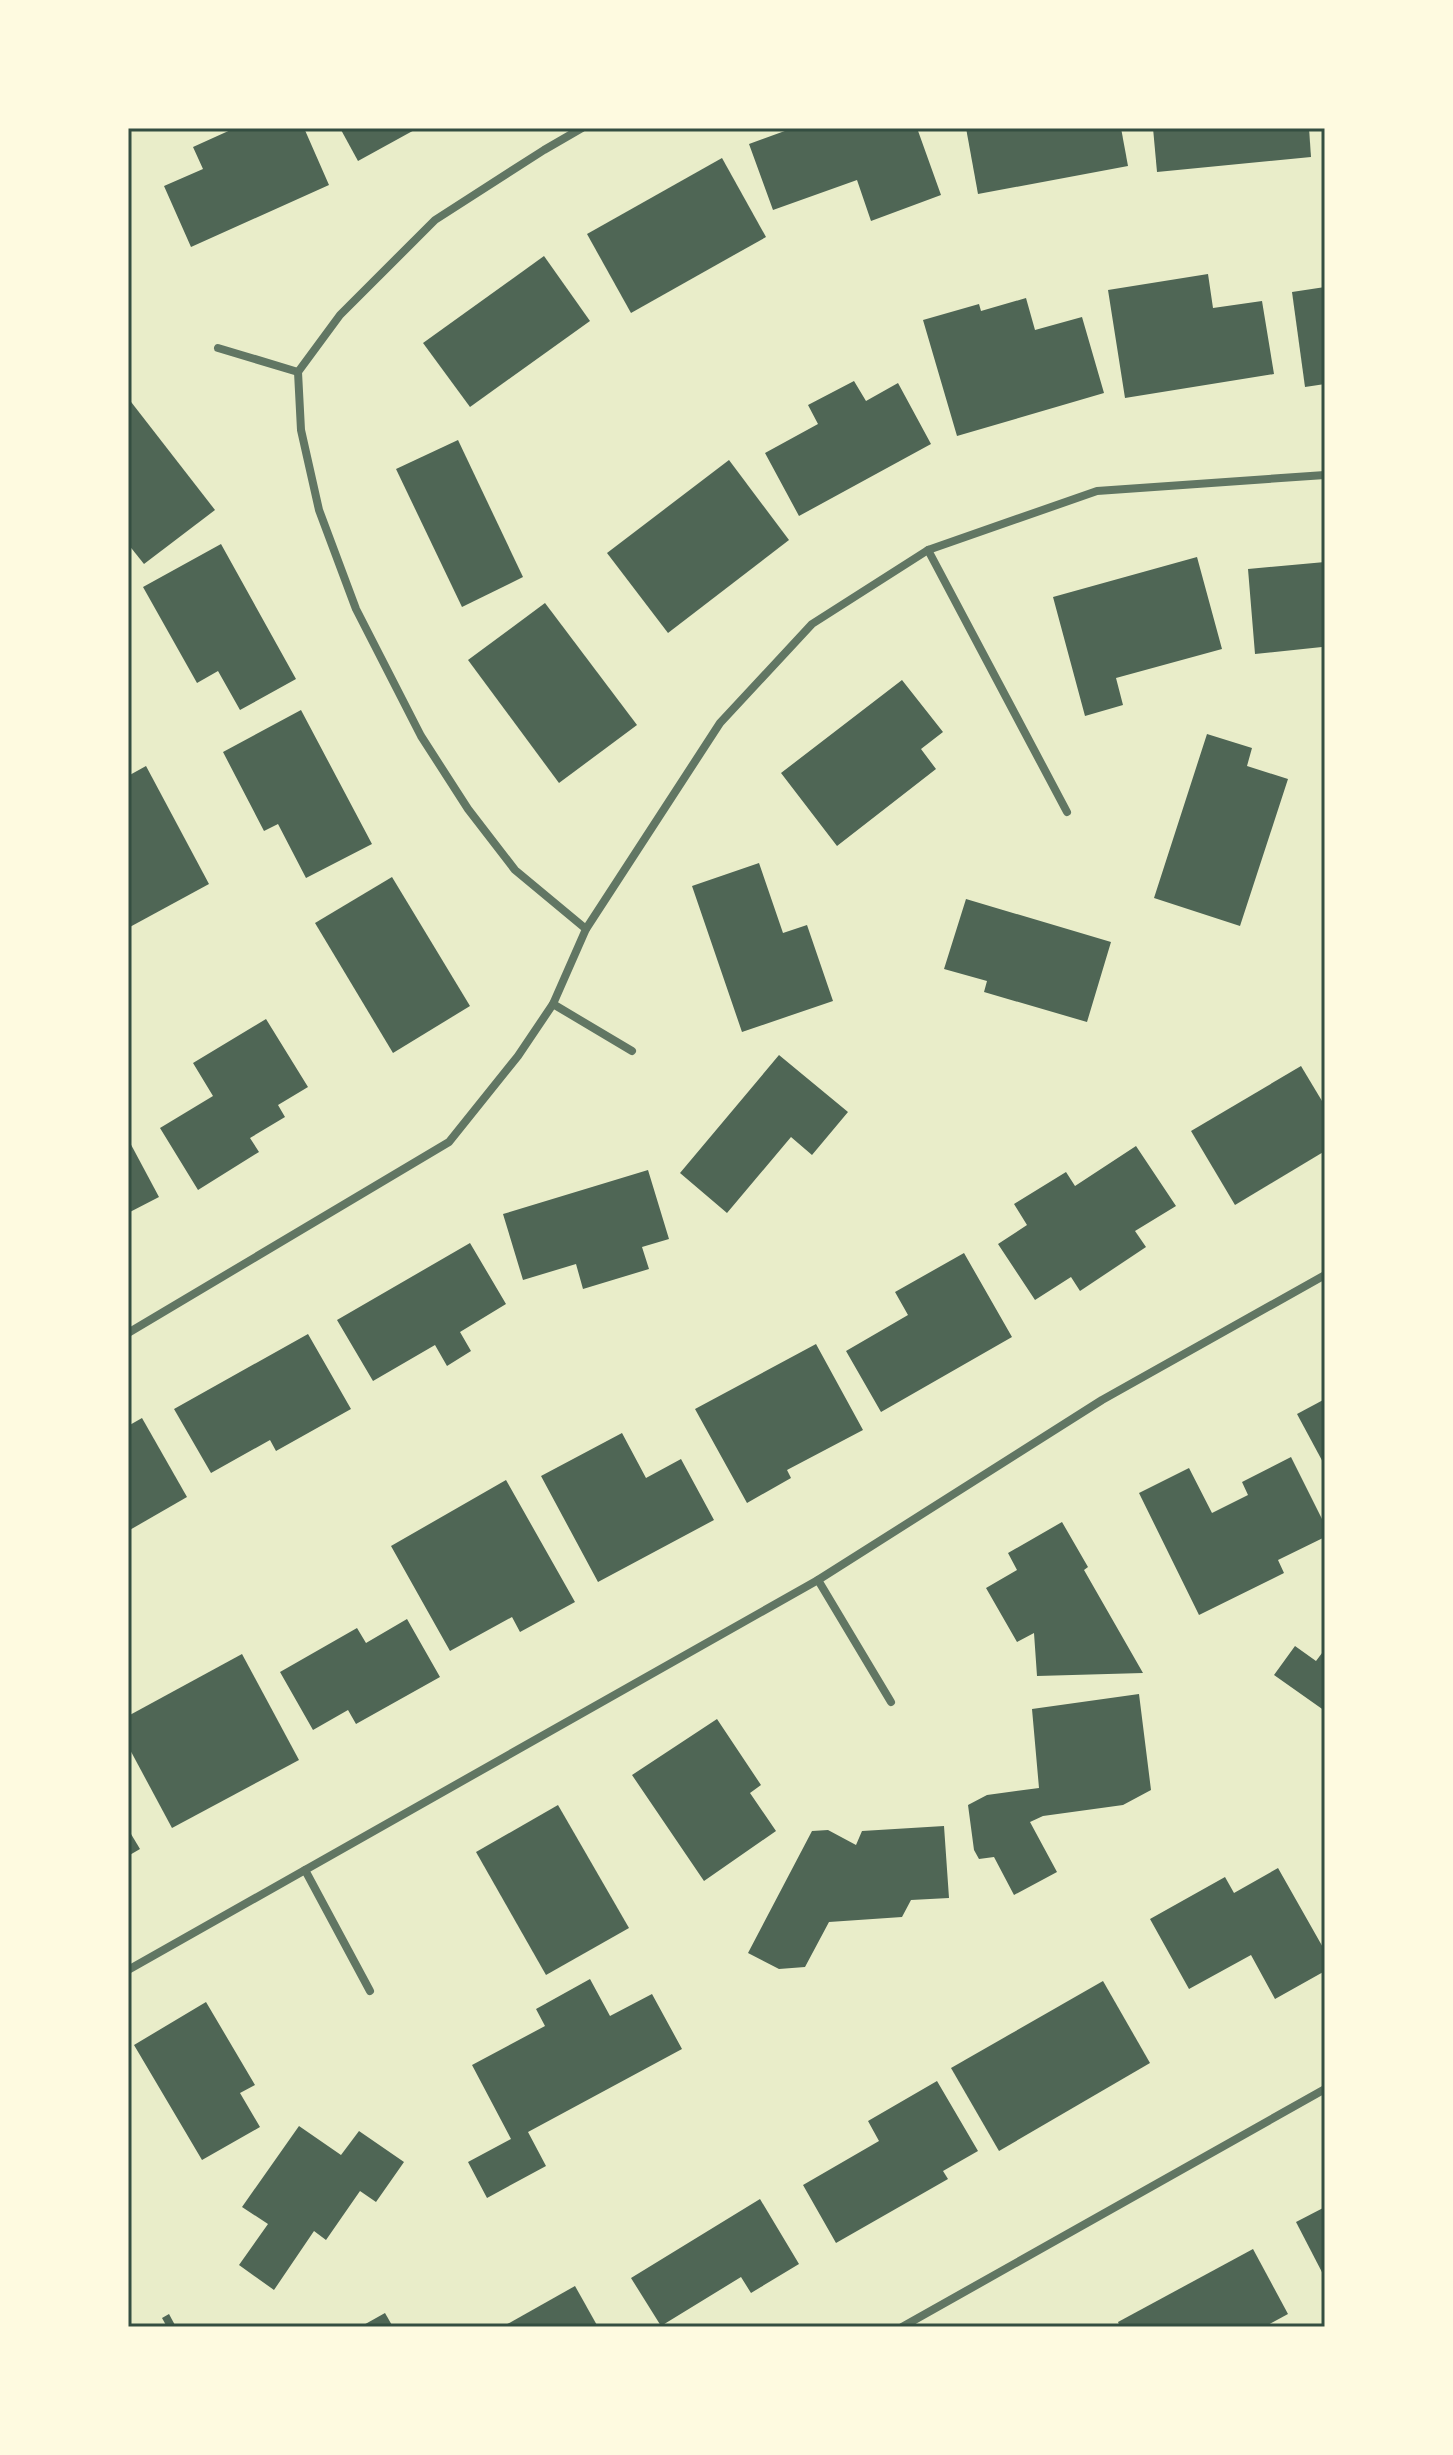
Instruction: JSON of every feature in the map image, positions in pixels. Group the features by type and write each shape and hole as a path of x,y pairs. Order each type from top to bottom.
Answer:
{"street":[{"path":"582,128 435,220 340,315 298,372 301,430 319,510 356,609 421,736 468,809 515,870 586,929"},
{"path":"218,348 298,372"},
{"path":"128,1333 449,1142 518,1056 553,1004 586,929 720,723 812,624 928,550 1097,491 1325,475"},
{"path":"928,550 1067,812"},
{"path":"553,1004 632,1051"},
{"path":"128,1970 818,1580 1102,1400 1325,1275"},
{"path":"818,1580 891,1702"},
{"path":"305,1870 370,1991"},
{"path":"902,2327 1325,2089"}],"building":[{"path":"235,128 304,128 329,185 191,247 164,186 203,169 193,147"},
{"path":"340,128 418,128 358,161"},
{"path":"793,128 917,128 941,195 871,221 857,180 773,210 749,144"},
{"path":"966,128 1121,128 1128,166 978,194"},
{"path":"1153,128 1309,128 1311,157 1157,172"},
{"path":"722,158 766,237 631,313 587,234"},
{"path":"544,256 590,321 470,407 423,343"},
{"path":"1208,274 1213,308 1262,301 1274,374 1125,398 1108,290"},
{"path":"1325,287 1325,384 1305,387 1292,292"},
{"path":"1026,298 1035,330 1082,317 1104,393 957,436 923,320 979,304 981,311"},
{"path":"854,381 866,401 898,383 931,444 799,516 765,453 818,424 808,405"},
{"path":"128,398 215,510 144,564 128,544"},
{"path":"458,440 523,577 462,607 396,469"},
{"path":"729,460 789,540 668,633 607,553"},
{"path":"221,544 296,679 240,710 218,671 197,683 143,587"},
{"path":"1197,557 1222,649 1116,678 1123,705 1085,716 1053,597"},
{"path":"1325,562 1325,653 1322,647 1255,654 1248,569"},
{"path":"545,603 637,725 559,783 468,660"},
{"path":"902,680 943,732 921,749 936,769 837,846 781,773"},
{"path":"301,710 372,844 306,878 278,824 264,831 223,752"},
{"path":"1207,734 1252,748 1247,766 1288,779 1240,926 1154,898"},
{"path":"146,766 209,884 128,928 128,776"},
{"path":"759,863 783,933 807,925 833,1001 742,1032 692,886"},
{"path":"392,877 470,1006 393,1053 315,923"},
{"path":"966,899 1111,942 1087,1022 984,992 987,981 944,969"},
{"path":"266,1019 308,1087 278,1105 285,1117 250,1138 259,1152 198,1190 160,1128 213,1096 193,1063"},
{"path":"779,1055 848,1112 812,1155 791,1137 727,1213 680,1173"},
{"path":"1301,1066 1325,1106 1325,1151 1235,1205 1191,1131"},
{"path":"128,1139 159,1197 128,1213"},
{"path":"1136,1146 1176,1206 1135,1231 1146,1247 1080,1291 1071,1277 1035,1300 998,1244 1027,1225 1014,1204 1066,1172 1075,1186"},
{"path":"648,1170 669,1239 642,1247 649,1269 583,1289 576,1264 523,1280 503,1214"},
{"path":"470,1243 506,1304 460,1332 471,1351 447,1366 435,1345 373,1381 337,1320"},
{"path":"964,1253 1012,1337 881,1412 846,1351 908,1315 895,1292"},
{"path":"308,1334 351,1409 276,1451 270,1440 211,1473 174,1409"},
{"path":"816,1344 863,1430 787,1470 791,1478 747,1503 695,1409"},
{"path":"1325,1399 1325,1466 1297,1414"},
{"path":"142,1418 187,1497 128,1531 128,1426"},
{"path":"622,1433 646,1478 681,1459 714,1520 598,1582 541,1476"},
{"path":"1291,1457 1325,1525 1325,1537 1278,1560 1284,1573 1199,1615 1139,1493 1189,1468 1212,1513 1248,1495 1242,1482"},
{"path":"506,1480 575,1602 520,1632 512,1617 450,1651 391,1546"},
{"path":"1062,1522 1088,1567 1084,1570 1143,1673 1037,1676 1034,1633 1017,1642 986,1588 1017,1570 1008,1553"},
{"path":"407,1619 440,1677 356,1724 348,1710 313,1730 280,1672 357,1628 366,1643"},
{"path":"1295,1646 1316,1661 1325,1649 1325,1711 1274,1675"},
{"path":"242,1654 299,1760 172,1828 128,1746 128,1716"},
{"path":"1139,1694 1151,1790 1123,1805 1043,1816 1030,1822 1057,1872 1014,1895 994,1857 979,1859 974,1850 968,1805 987,1795 1039,1788 1032,1709"},
{"path":"717,1719 761,1785 750,1793 776,1831 704,1881 632,1775"},
{"path":"558,1805 629,1928 546,1975 476,1852"},
{"path":"944,1826 949,1898 911,1900 902,1917 829,1922 805,1967 779,1969 748,1953 812,1831 828,1830 856,1845 862,1831"},
{"path":"128,1829 140,1849 128,1856"},
{"path":"1278,1868 1325,1951 1325,1971 1275,1999 1251,1955 1189,1989 1150,1919 1225,1877 1234,1893"},
{"path":"590,1979 610,2016 652,1994 682,2049 528,2132 546,2166 487,2198 468,2162 511,2139 472,2065 545,2026 536,2009"},
{"path":"1103,1981 1150,2063 999,2151 951,2068"},
{"path":"206,2002 255,2085 240,2093 260,2127 202,2160 134,2045"},
{"path":"937,2081 978,2151 943,2171 948,2179 836,2243 803,2185 879,2141 868,2121"},
{"path":"299,2126 341,2155 359,2131 404,2162 376,2202 360,2191 326,2240 314,2231 274,2290 239,2265 268,2224 242,2207"},
{"path":"760,2199 799,2264 751,2293 741,2277 661,2326 631,2278"},
{"path":"1325,2207 1325,2278 1296,2222"},
{"path":"1253,2249 1288,2314 1264,2327 1120,2327 1118,2322"},
{"path":"575,2286 598,2327 502,2327"},
{"path":"385,2313 393,2327 360,2327"},
{"path":"169,2314 176,2327 167,2327 162,2318"}]}
